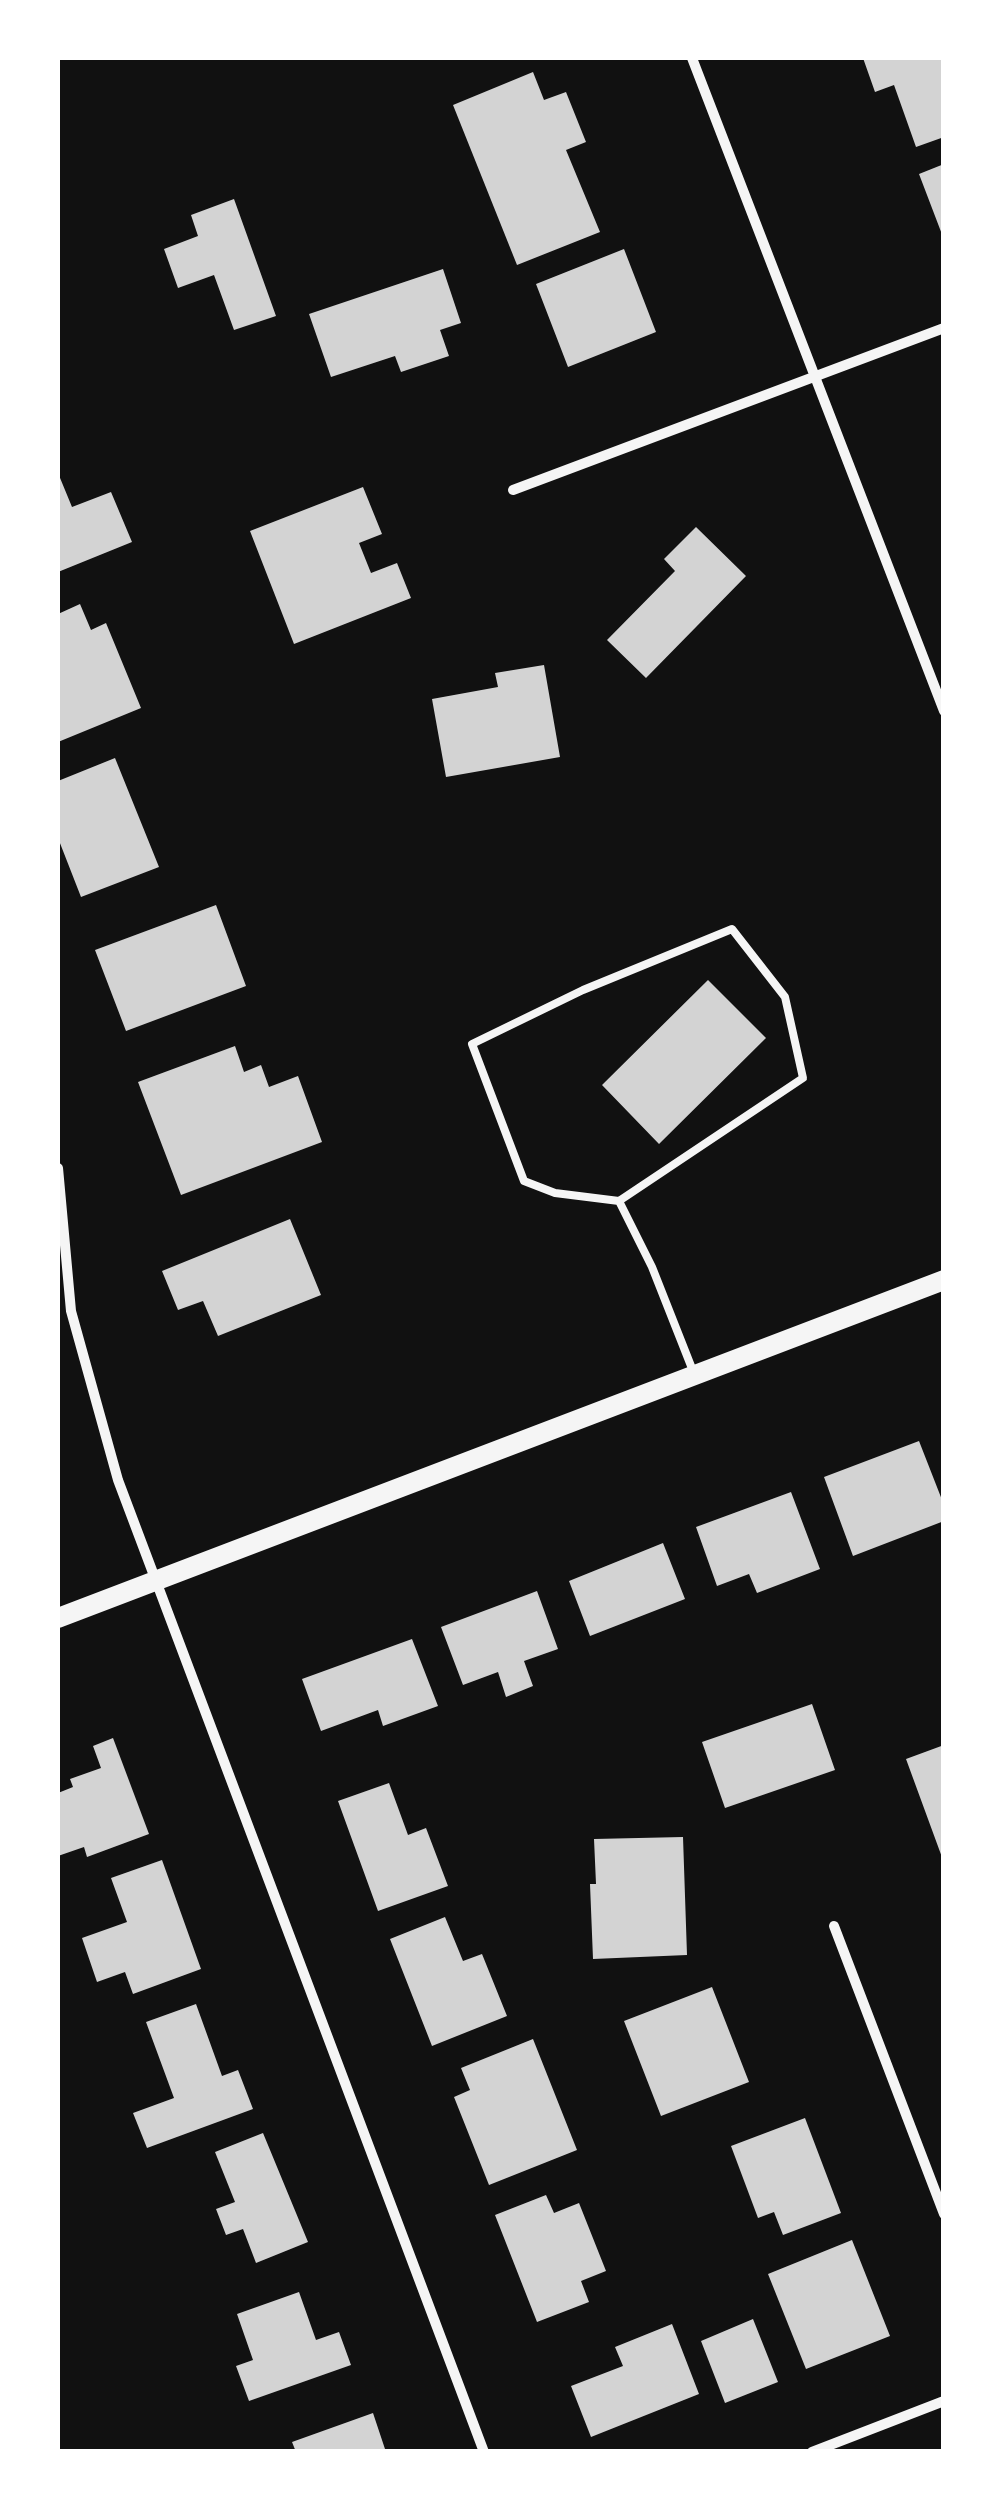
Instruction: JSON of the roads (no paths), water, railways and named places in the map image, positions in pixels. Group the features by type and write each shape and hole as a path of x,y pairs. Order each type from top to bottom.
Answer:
{"main road":[{"path":"58,1618 944,1280"}],"street":[{"path":"692,58 944,711"},
{"path":"513,490 944,328"},
{"path":"58,1168 71,1311 82,1364 154,1581 484,2452"},
{"path":"834,1926 944,2214"},
{"path":"812,2452 944,2400"}],"lane":[{"path":"732,929 785,998 803,1078 619,1200 555,1193 524,1181 472,1044 582,990 732,929"},
{"path":"619,1200 652,1266 695,1376"}]}
